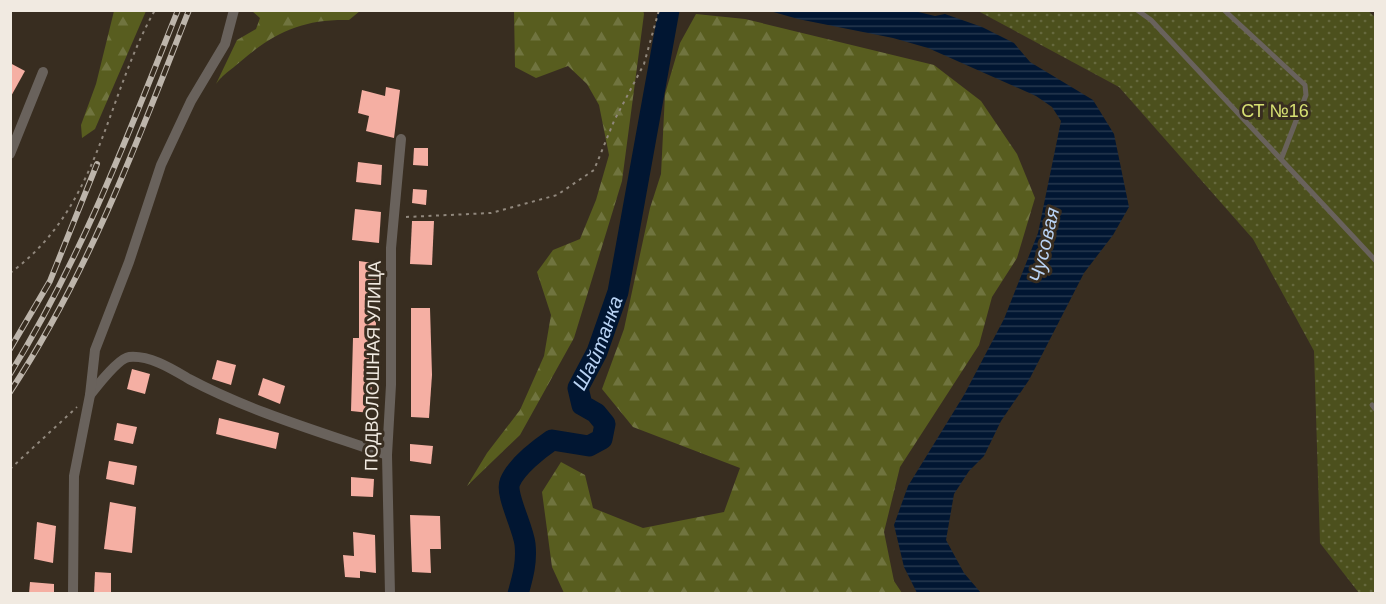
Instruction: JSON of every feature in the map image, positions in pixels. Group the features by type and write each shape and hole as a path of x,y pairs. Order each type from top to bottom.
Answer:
{"street":[{"path":"73,594 74,476 90,394 95,350 129,262 161,165 191,101 225,44 234,10"},
{"path":"10,154 43,72"},
{"name":"ПОДВОЛОШНАЯ УЛИЦА","path":"390,594 387,455 394,218 401,140"},
{"path":"90,394 118,364 126,357 132,357 161,363 207,388 271,415 387,455"}],"lane":[{"path":"1137,10 1151,20 1282,157 1376,261"},
{"path":"1224,10 1305,85 1306,95 1282,157"}],"path":[{"path":"10,273 32,258 69,211 106,135 144,30 155,10"},
{"path":"394,218 491,213 556,195 594,170 614,121 644,64 659,10"},
{"path":"10,469 90,394"}],"green space":[{"path":"643,10 644,14 622,181 574,338 520,435 467,486 487,453 520,410 544,356 551,315 537,272 553,250 580,239 596,200 609,155 599,105 587,84 568,66 536,78 515,67 514,11"},
{"name":"СТ №16","path":"1367,10 1375,17 1375,593 1359,593 1320,543 1314,351 1253,239 1119,87 978,11"},
{"path":"114,11 146,11 95,129 82,138 81,125 96,84"},
{"path":"252,11 360,11 349,20 317,22 277,35 224,75 216,84 237,40 256,29 260,18"},
{"path":"696,14 745,19 934,65 981,101 1017,154 1035,198 1017,258 992,297 979,345 900,467 884,532 894,581 902,593 564,593 552,567 542,492 561,462 585,475 593,508 643,528 724,512 740,468 633,427 602,389 624,329 650,208 661,174 665,94 680,43"}],"water":[{"name":"Чусовая","path":"910,10 935,16 945,14 982,27 1014,43 1030,62 1093,100 1114,134 1129,207 1113,235 1084,273 1029,380 1001,421 984,456 969,471 954,494 946,540 964,573 981,593 917,593 904,567 894,525 908,486 964,395 1004,319 1038,233 1061,121 1052,107 1036,96 928,48 770,11"}],"building":[{"path":"10,63 25,71 10,98"},
{"path":"386,87 400,90 394,138 366,131 369,116 358,113 362,90 385,96"},
{"path":"414,148 428,148 428,166 413,165"},
{"path":"358,162 382,165 381,185 356,182"},
{"path":"413,189 427,190 426,205 412,203"},
{"path":"355,209 381,212 379,243 352,240"},
{"path":"412,221 434,221 432,265 410,264"},
{"path":"359,261 380,264 370,413 351,411 353,338 359,338"},
{"path":"411,308 430,308 432,375 429,418 411,417"},
{"path":"217,360 236,365 231,385 212,379"},
{"path":"132,369 150,374 145,394 127,389"},
{"path":"263,378 285,386 280,404 258,395"},
{"path":"219,418 279,433 276,449 216,434"},
{"path":"117,423 137,427 133,444 114,440"},
{"path":"410,444 433,446 431,464 410,461"},
{"path":"109,461 137,466 134,485 106,479"},
{"path":"351,477 374,479 373,497 351,496"},
{"path":"110,502 136,507 132,553 104,549"},
{"path":"410,515 440,516 441,549 430,549 431,573 412,572"},
{"path":"37,522 56,526 53,563 34,559"},
{"path":"353,532 375,535 376,573 360,571 360,578 345,577 343,555 354,556"},
{"path":"95,572 111,573 111,594 94,594"},
{"path":"30,582 54,584 54,594 29,594"}],"waterway":[{"name":"Шайтанка","path":"518,594 524,569 525,551 524,537 510,494 509,487 513,476 528,459 552,440 589,446 602,439 605,424 596,413 582,405 578,388 597,352 618,292 669,10"}],"railway":[{"path":"10,374 59,286 102,196 178,10"},
{"path":"10,392 64,300 88,253 130,158 189,10"},
{"path":"10,349 50,281 97,164"}]}
